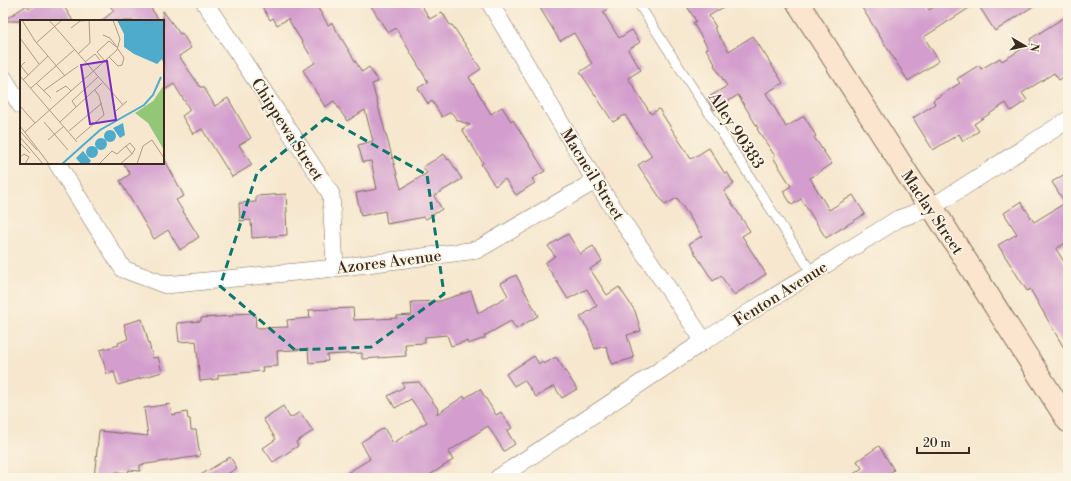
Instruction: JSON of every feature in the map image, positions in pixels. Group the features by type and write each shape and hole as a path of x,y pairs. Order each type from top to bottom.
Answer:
{"street":[{"name":"Chippewa Street","path":"205,3 331,194 335,268"},
{"name":"Macneil Street","path":"490,3 595,181 704,341"},
{"name":"Maclay Street","path":"798,3 917,188 932,207 1068,422"},
{"path":"3,77 20,104"},
{"name":"Fenton Avenue","path":"498,478 704,341 812,273 898,219 932,207 1068,120"},
{"name":"Azores Avenue","path":"58,164 123,269 166,285 335,268 477,250 595,181"}],"lane":[{"name":"Alley 90383","path":"638,3 812,273"}],"highlighted area":[{"path":"326,118 427,175 444,294 371,347 295,350 220,286 257,173"}],"building":[{"path":"38,3 62,3 72,20 3,21 27,5 29,8"},
{"path":"108,3 147,3 159,20 102,20 114,11"},
{"path":"260,3 315,3 328,25 332,23 362,72 369,67 378,82 372,84 401,189 427,173 423,167 444,154 462,179 434,196 442,209 426,219 424,217 387,224 385,211 361,216 356,193 377,189 371,161 363,162 358,145 373,141 365,110 347,121 334,101 325,107 303,70 315,63 288,19 277,25 273,18 270,20"},
{"path":"369,3 420,3 430,19 442,12 481,69 469,77 491,114 502,107 511,121 513,120 545,171 532,179 535,183 516,195 505,179 495,186 462,129 470,125 457,120 451,112 442,117 432,101 428,104 418,88 428,82 396,28 388,33"},
{"path":"537,3 617,3 603,12 619,38 632,30 640,42 628,50 641,70 628,78 651,114 659,109 691,159 709,148 725,174 727,172 734,184 724,191 750,231 742,236 766,274 734,295 721,276 713,281 689,244 702,236 677,198 665,205 638,165 652,156 625,115 613,122 580,72 592,64 574,33 560,41"},
{"path":"685,3 730,3 709,16 716,27 714,28 729,51 753,36 783,83 766,93 786,127 804,116 816,136 814,137 832,164 810,178 829,210 853,195 865,214 826,238 801,199 792,205 783,191 791,186 773,157 775,156 757,129 758,128 738,95 714,110 707,98 727,86 714,65 715,64 706,49 708,48 693,23 696,21"},
{"path":"859,3 925,3 929,10 940,3 977,3 924,37 939,61 908,81"},
{"path":"977,3 1038,3 995,31"},
{"path":"163,11 180,34 182,33 191,48 179,56 201,88 203,86 215,106 228,98 251,138 239,145 252,165 232,177 202,129 193,134 182,116 190,110 174,84 164,90"},
{"path":"1068,15 1068,74 1059,80 1054,73 1022,93 1027,100 1011,111 1006,103 974,124 979,131 963,141 959,134 933,150 913,118 935,104 933,100 960,83 957,79 979,65 981,69 1000,58 1002,61 1032,43 1030,39"},
{"path":"164,158 184,196 176,200 199,237 180,250 168,230 154,239 120,181 130,174 124,164 164,164"},
{"path":"1068,172 1068,241 1056,249 1068,268 1068,355 1030,289 1027,291 998,245 1017,234 1004,213 1021,202 1034,222 1065,203 1052,182"},
{"path":"286,194 287,235 252,238 251,220 240,221 239,203 256,202 256,196"},
{"path":"568,234 580,254 593,246 602,261 590,269 607,295 619,287 635,311 641,331 627,335 634,358 612,364 606,346 595,349 588,329 580,317 597,306 587,289 568,299 545,263 555,256 548,246"},
{"path":"516,275 538,316 516,329 511,321 484,336 485,338 468,344 467,341 451,346 447,335 425,337 425,343 405,344 406,356 362,359 362,353 327,355 328,361 309,363 308,349 277,351 278,366 262,367 263,371 218,375 218,379 200,381 196,341 179,342 177,323 201,321 201,318 233,316 233,314 255,313 256,328 288,327 287,320 310,318 309,310 353,308 354,320 397,318 397,316 412,315 411,302 440,301 471,291 478,313 508,296 501,283"},
{"path":"142,319 153,358 158,357 162,372 118,385 114,372 107,374 100,350 119,345 118,343 128,339 124,324"},
{"path":"534,356 539,364 542,361 544,364 556,357 577,389 562,398 554,386 536,397 524,380 514,386 506,374"},
{"path":"419,382 438,409 437,414 464,396 465,398 480,389 496,415 501,412 512,428 507,431 515,444 504,451 488,426 448,452 453,460 425,478 339,478 370,459 361,442 384,428 393,443 427,422 411,399 395,408 388,396 404,387 402,383"},
{"path":"170,404 172,415 187,412 188,419 190,419 191,430 196,430 200,456 140,465 140,471 129,470 128,473 116,472 115,478 94,478 99,431 148,436 144,408"},
{"path":"283,406 290,418 300,412 313,431 296,442 298,446 273,462 263,448 276,439 263,419"},
{"path":"879,446 894,470 882,478 848,478 862,468 857,461"},
{"path":"230,457 237,468 221,478 196,478"}]}
